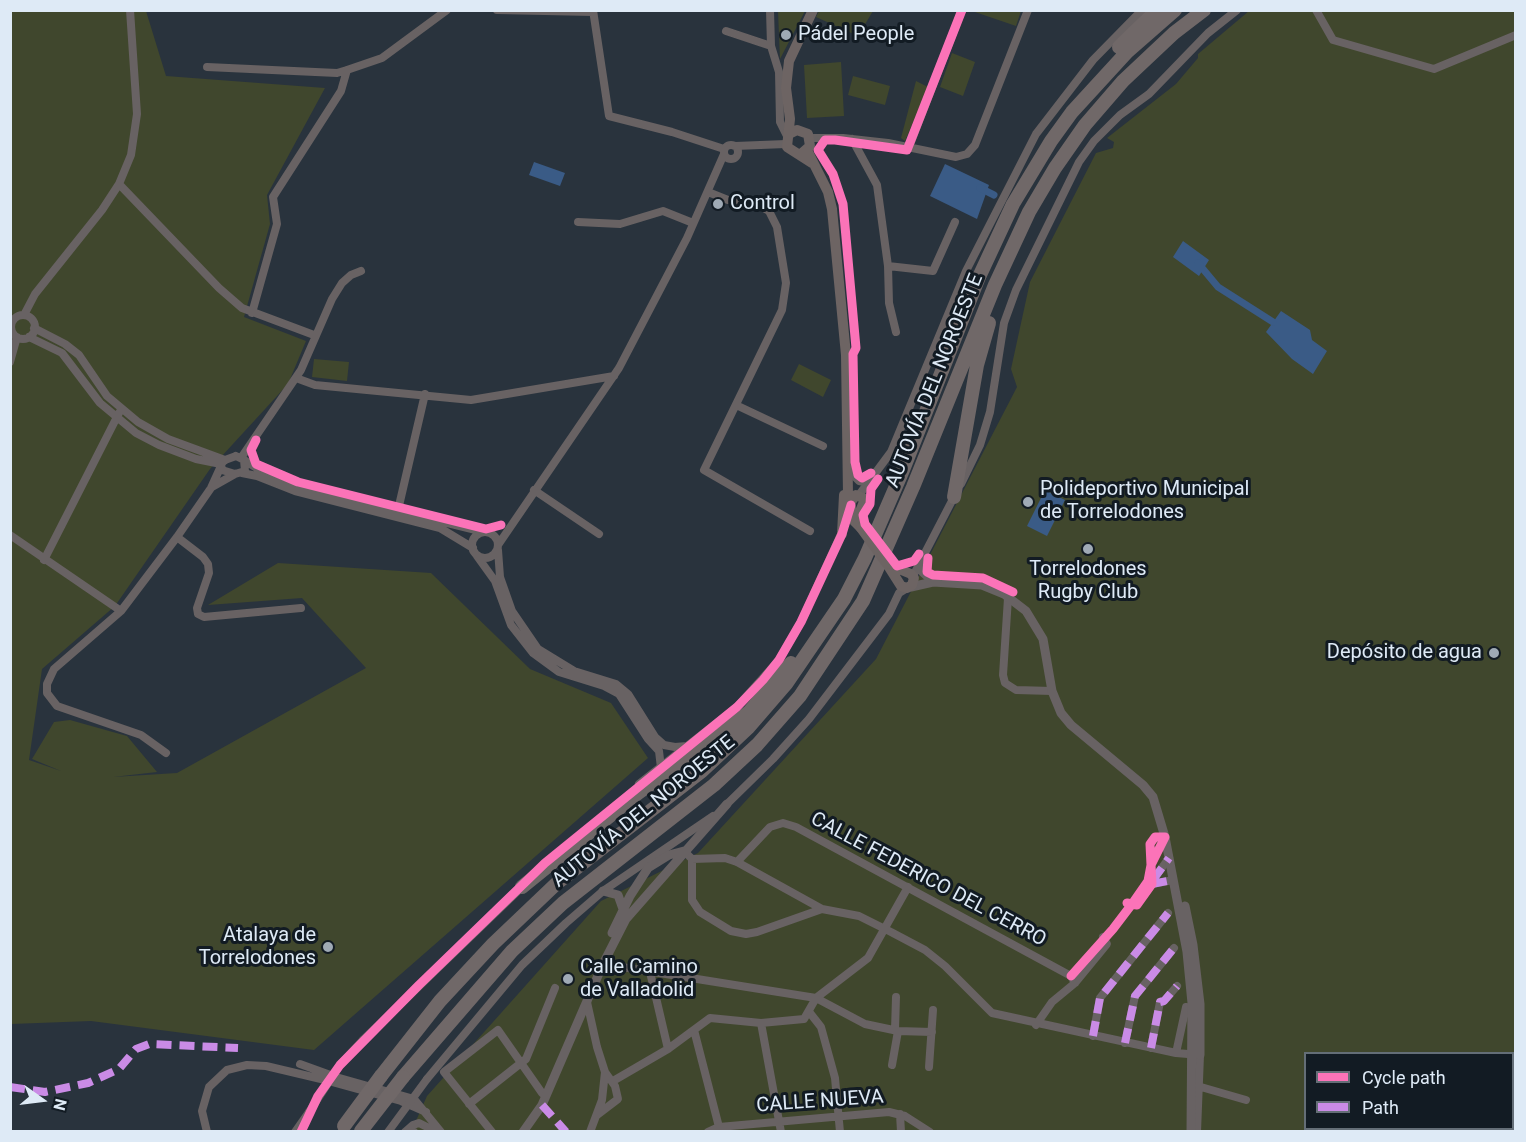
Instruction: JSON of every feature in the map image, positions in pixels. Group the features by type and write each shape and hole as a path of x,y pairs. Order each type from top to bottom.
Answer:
{"highway":[{"path":"1072,112 1108,57 1157,10"},
{"name":"AUTOVÍA DEL NOROESTE","path":"343,1129 381,1076 448,993 493,944 557,883 702,771 748,728 786,684 844,599 865,558 903,470 979,277 1013,204 1050,141 1072,112 1126,52 1175,10"},
{"name":"AUTOVÍA DEL NOROESTE","path":"361,1131 403,1077 512,951 563,903 714,785 757,745 800,696 863,601 910,494 995,285 1029,212 1055,168 1085,125 1123,81 1174,33 1204,10"},
{"path":"954,497 983,339 1055,168"},
{"path":"522,887 613,813 749,712 796,657 865,558"}],"main road":[{"path":"803,152 792,153 786,88 789,61 813,10"},
{"path":"790,136 805,132 810,138 803,152"},
{"path":"803,152 825,185 832,209 846,355 848,445 854,521 892,569 910,584"},
{"path":"842,534 844,455 848,445"},
{"path":"850,469 859,495 853,496 853,506"}],"street":[{"path":"10,362 17,337 11,325 17,314 102,210 119,184 131,155 137,114 130,10"},
{"path":"207,68 337,73 382,58 447,10"},
{"path":"497,10 593,11 609,116 672,132 735,157"},
{"path":"715,176 735,157 756,146 790,136 780,122 779,72 771,46 770,10"},
{"path":"909,147 962,10"},
{"path":"810,138 852,139 909,147 956,157 972,150 1028,10"},
{"path":"859,495 891,452 966,271 1035,134 1093,60 1142,10"},
{"path":"523,1131 542,1105 603,964 626,919 684,851 773,759 808,719 889,614 899,593 910,584 980,445 990,411 1004,323 1016,290 1079,162 1094,141 1120,115 1149,94 1208,33 1237,10"},
{"path":"1316,10 1333,40 1434,69 1515,35"},
{"path":"726,31 771,46"},
{"path":"252,314 277,224 273,197 341,91 347,70"},
{"path":"852,139 877,185 888,266 889,303 896,332"},
{"path":"34,328 65,344 79,355 107,396 122,409 153,432 222,463 226,472 257,476 296,491 430,525 449,533 475,552 489,558 614,376 661,290 708,192 724,151 729,145 756,146"},
{"path":"735,146 735,157"},
{"path":"119,184 219,288 242,308 252,314 314,336"},
{"path":"708,192 728,200 753,202 769,211 777,227 786,283 782,310 704,470 810,531"},
{"path":"578,222 620,224 663,211 693,224"},
{"path":"888,266 933,271 955,222"},
{"path":"243,459 296,378 314,336 342,283 351,275 361,271"},
{"path":"17,314 33,321 34,328 28,337"},
{"path":"17,337 28,337 62,353 100,403 136,433 159,445 211,464 222,463 232,457 243,459 260,470 297,486 488,533 498,547 500,577 514,623"},
{"path":"296,378 315,385 471,400 614,376"},
{"path":"591,380 600,388 600,396"},
{"path":"398,510 425,394"},
{"path":"736,405 823,446"},
{"path":"44,560 122,409"},
{"path":"211,488 246,467 243,459"},
{"path":"166,753 141,735 57,706 47,693 49,675 121,611 211,488 222,463"},
{"path":"850,469 859,481 869,483"},
{"path":"534,490 598,534"},
{"path":"295,1131 340,1065 363,1040 566,845 737,707 779,660 801,622 853,506"},
{"path":"514,520 488,533 476,536 475,552 495,581 514,623 523,636 562,665 607,680 622,689 662,748 661,768"},
{"path":"10,535 121,611"},
{"path":"177,537 203,557 208,564 209,573 196,608 198,614 204,617 301,608"},
{"path":"924,556 922,572 933,582"},
{"path":"910,584 933,582 982,585 1008,598 1026,611 1043,639 1055,704 1071,725 1143,785 1158,809 1187,952 1196,1055"},
{"path":"1008,598 1003,675 1005,683 1016,690 1052,691"},
{"path":"662,748 688,746"},
{"path":"388,1131 427,1079 522,965 603,891 696,830 727,804"},
{"name":"CALLE FEDERICO DEL CERRO","path":"736,862 770,827 783,824 796,827 1071,976 1075,983"},
{"path":"1152,882 1151,865 1165,837"},
{"path":"684,851 692,859 692,900 700,912 731,931 746,934 757,932 822,909"},
{"path":"517,1131 542,1093 623,909 648,868 669,855 684,851"},
{"path":"692,859 725,858 822,909 859,916 886,929 925,950 945,966 992,1013 1036,1025 1196,1055"},
{"path":"1127,903 1137,905 1169,858"},
{"path":"1169,858 1180,884 1193,945 1200,1004 1196,1055 1197,1131"},
{"path":"1152,882 1173,880"},
{"path":"613,1081 668,1049 710,1018 761,1023 804,1019 810,1013 816,998 868,958 908,887"},
{"path":"603,891 618,895 623,909"},
{"path":"1093,1036 1100,998 1168,913"},
{"path":"1036,1025 1052,1002 1075,983 1107,944 1103,937"},
{"path":"1125,1043 1135,996 1174,948"},
{"path":"603,964 816,998 865,1024 896,1031 932,1032"},
{"path":"650,972 668,1049"},
{"path":"1150,1048 1160,1002 1164,1001 1177,986"},
{"path":"469,1104 522,1063 555,988"},
{"path":"892,1065 896,1031 896,997"},
{"path":"587,1002 604,1072 602,1100 590,1131"},
{"path":"1176,1053 1186,1007"},
{"path":"929,1067 933,1010"},
{"path":"810,1013 821,1027 835,1078 840,1131"},
{"path":"761,1023 781,1131"},
{"path":"492,1131 444,1072 498,1030 542,1093"},
{"path":"694,1030 719,1127"},
{"path":"300,1064 336,1077 405,1095 418,1101 439,1131"},
{"path":"207,1131 202,1111 209,1087 227,1070 247,1065 266,1066 321,1079 401,1101 426,1112"},
{"path":"597,1115 616,1103 618,1099 613,1081 604,1072"},
{"path":"1196,1085 1246,1100"},
{"path":"1191,1131 1196,1085"},
{"path":"301,1131 309,1112"},
{"name":"CALLE NUEVA","path":"708,1131 719,1127 889,1112 900,1114 930,1131"},
{"path":"900,1114 901,1131"},
{"path":"405,1131 419,1124 439,1131"}],"green space":[{"path":"1021,10 1016,26 972,11"},
{"path":"10,11 146,11 166,76 325,88 267,195 270,224 244,317 306,341 288,384 210,469 115,606 42,669 29,760 61,771 32,759 54,722 70,720 127,736 157,772 113,777 177,773 366,668 302,598 208,605 278,563 431,573 530,669 611,703 648,758 314,1050 91,1021 11,1024"},
{"name":"Pádel People","path":"778,11 805,11 780,59"},
{"path":"819,11 873,11 858,36 816,17"},
{"path":"1249,11 1515,11 1515,1131 411,1132 427,1096 601,901 698,853 876,659 1017,387 1011,369 1030,282 1096,153 1113,148 1114,142 1107,138 1176,84 1198,58 1198,54"},
{"path":"952,53 975,62 963,96 940,87"},
{"path":"841,62 844,116 807,118 804,65"},
{"path":"853,76 890,86 885,105 848,95"},
{"path":"916,81 928,87 905,141 901,138"},
{"path":"314,359 349,362 347,381 312,377"},
{"path":"799,364 831,380 823,397 791,380"}],"water":[{"path":"534,162 565,173 560,186 529,175"},
{"path":"945,164 989,185 977,219 930,196"},
{"path":"1183,241 1209,260 1199,276 1173,257"},
{"path":"1281,311 1310,330 1312,340 1327,351 1313,374 1292,359 1266,332"},
{"path":"1045,490 1065,500 1047,536 1027,526"}],"waterway":[{"path":"980,188 994,195"},
{"path":"1198,263 1218,287 1273,322"}],"marked path":[{"path":"1153,880 1169,858"},
{"path":"1152,884 1173,880"},
{"path":"1093,1036 1100,998 1168,913"},
{"path":"1125,1043 1135,996 1174,948"},
{"path":"1151,1048 1160,1002 1164,1001 1177,986"},
{"path":"10,1087 45,1092 88,1083 119,1069 136,1049 149,1044 238,1048"},
{"path":"542,1105 566,1132"}],"cycle path":[{"path":"871,473 862,478 858,475 855,462 853,354 856,348 843,204 833,174 818,150 825,140 907,150 962,10"},
{"path":"256,440 251,450 256,464 298,482 486,529 501,525"},
{"path":"878,479 871,489 870,504 863,515 865,524 897,566 914,561 919,554"},
{"path":"301,1132 318,1096 340,1065 419,985 545,863 737,707 763,680 779,660 801,622 842,534 851,505"},
{"path":"928,558 927,572 933,575 983,578 1013,592"},
{"path":"1071,976 1113,929 1132,904 1148,881 1151,865 1150,844 1155,837 1165,837 1151,865 1152,884 1137,905 1127,903"}],"place":[{"name":"Pádel People","path":"786,35"},
{"name":"Control","path":"718,204"},
{"name":"Polideportivo Municipal de Torrelodones","path":"1028,502"},
{"name":"Torrelodones Rugby Club","path":"1088,549"},
{"name":"Depósito de agua","path":"1494,653"},
{"name":"Atalaya de Torrelodones","path":"328,947"},
{"name":"Calle Camino de Valladolid","path":"568,979"}]}
